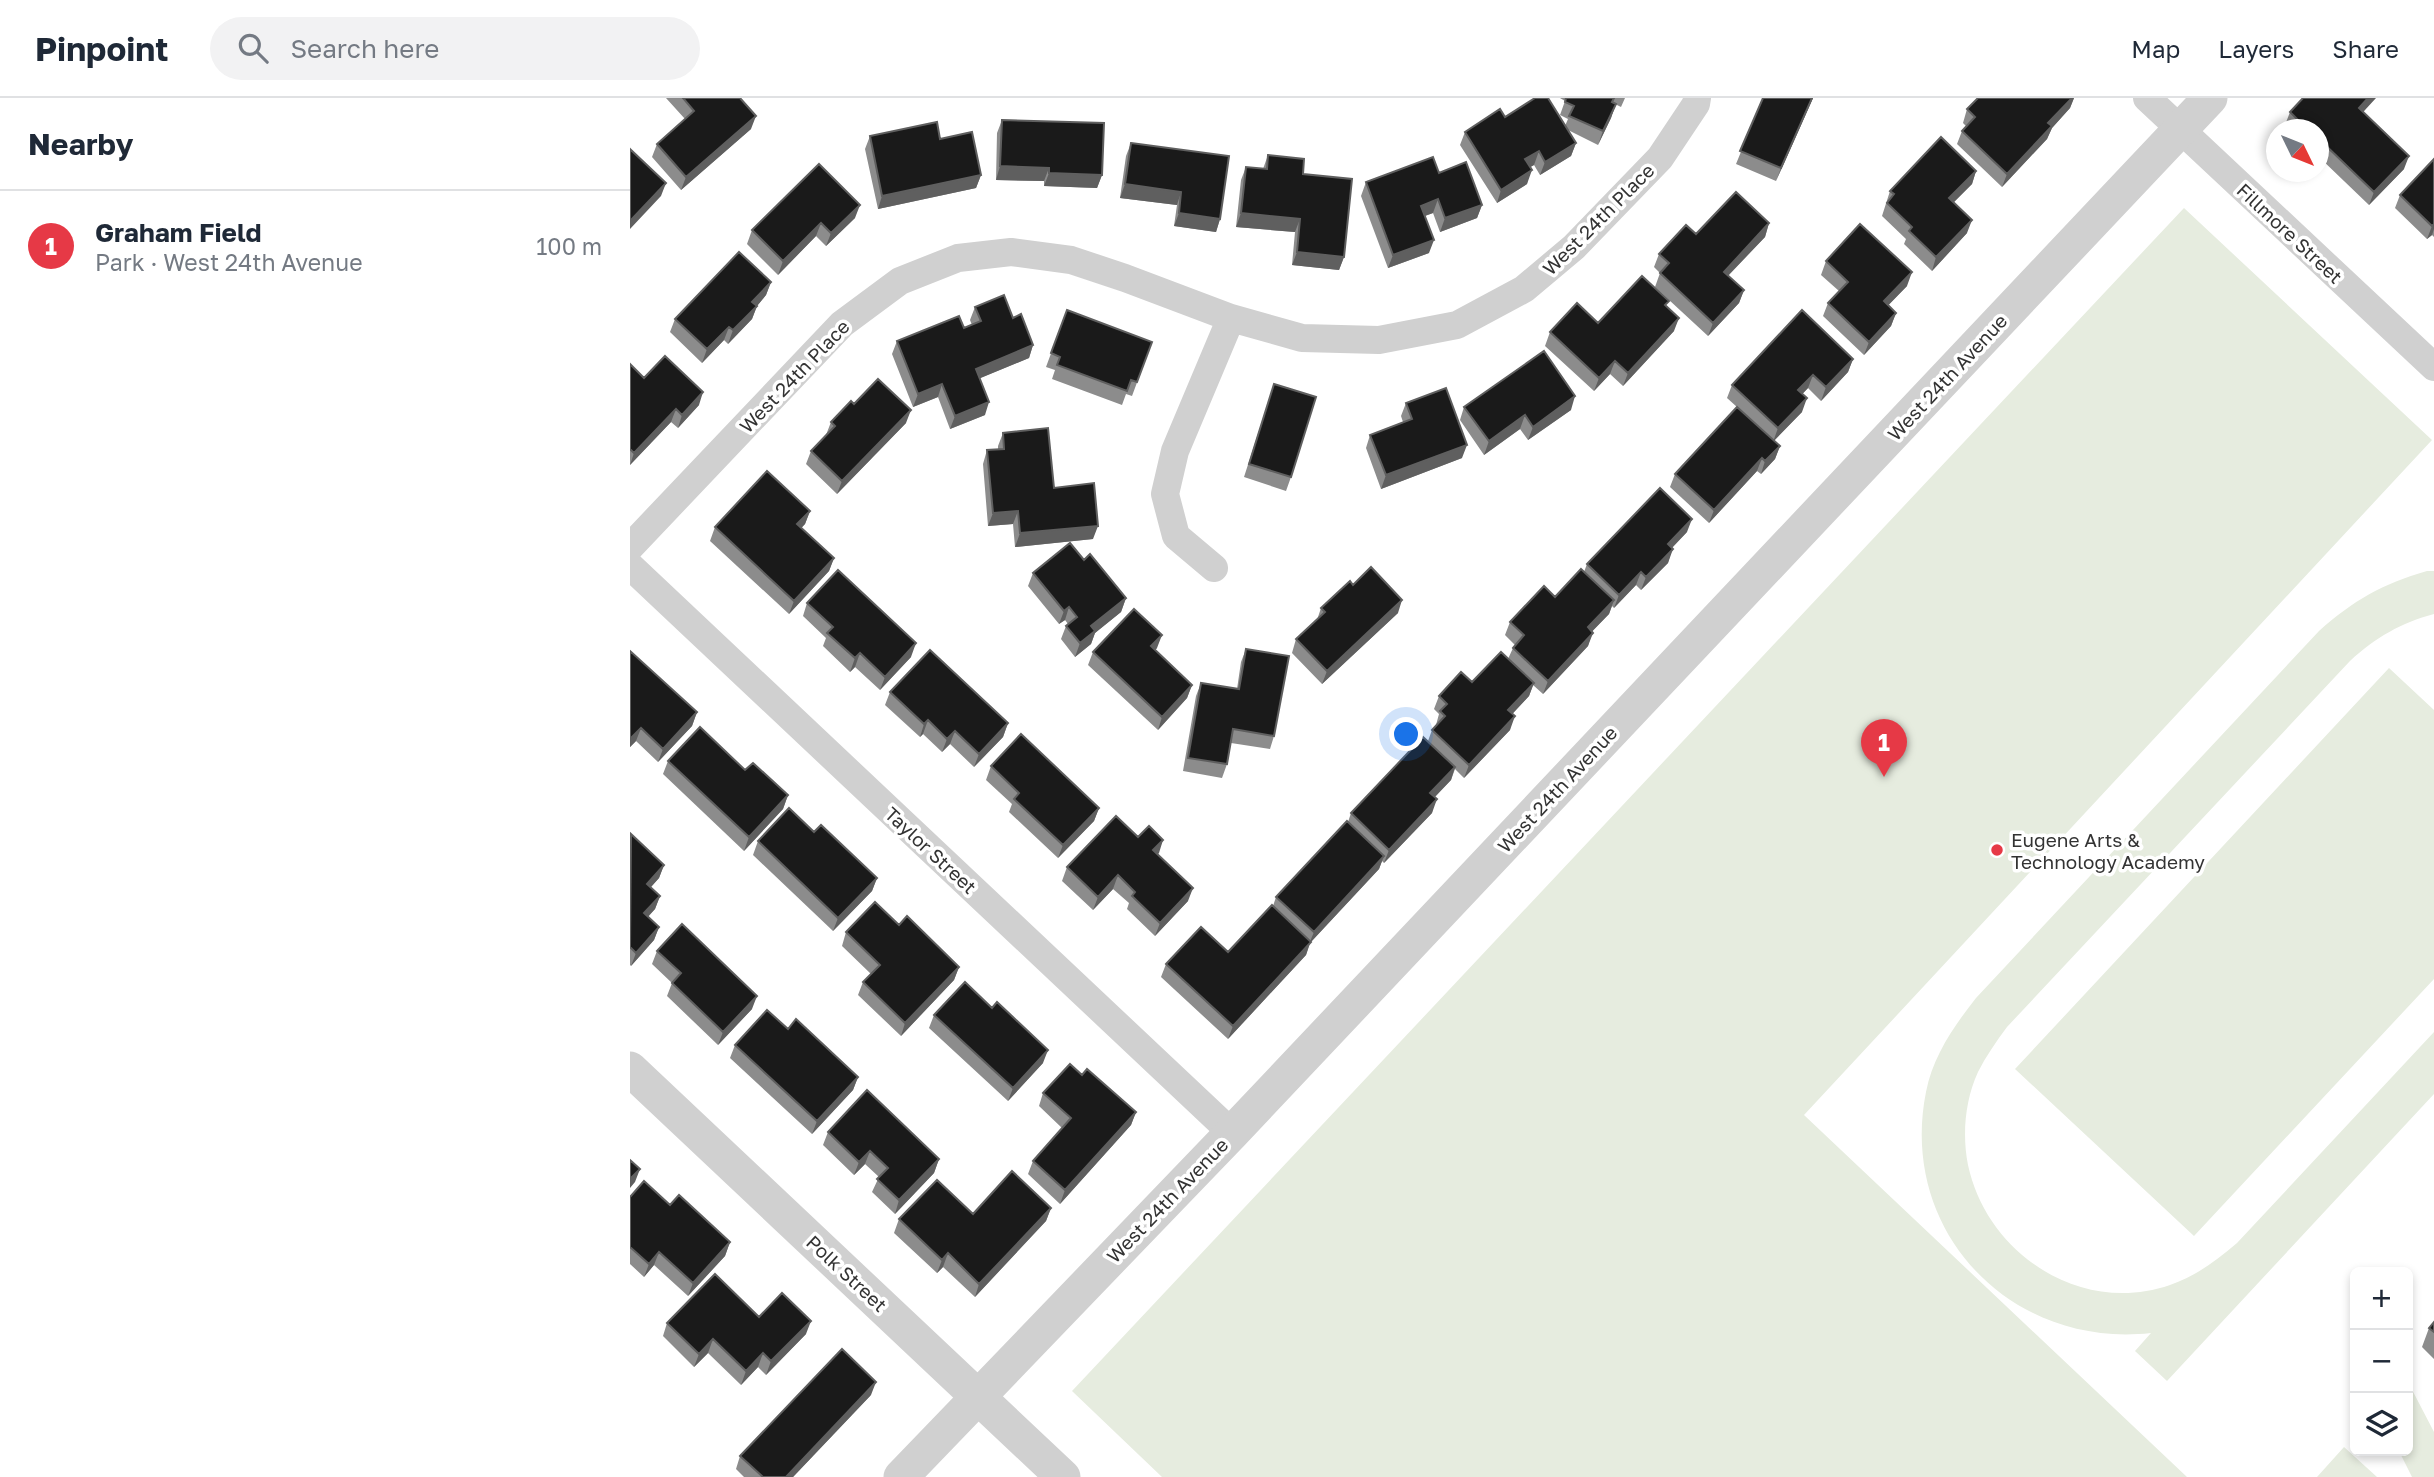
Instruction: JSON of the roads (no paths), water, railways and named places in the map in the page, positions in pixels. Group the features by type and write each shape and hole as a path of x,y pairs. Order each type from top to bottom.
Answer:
{"street":[{"name":"West 24th Place","path":"630,547 842,324 900,281 958,258 1011,252 1070,260 1231,318 1302,338 1379,340 1457,325 1524,289 1574,247 1660,158 1696,104 1697,98"},
{"name":"Fillmore Street","path":"2147,98 2434,367"},
{"name":"West 24th Avenue","path":"901,1477 1232,1133 2210,98"},
{"path":"1214,568 1176,536 1165,494 1175,451 1231,318"},
{"name":"Taylor Street","path":"630,566 1232,1133"},
{"name":"Polk Street","path":"630,1069 1063,1477"}],"place":[{"name":"Graham Field","path":"1884,777"},
{"name":"Eugene Arts & Technology Academy","path":"1997,850"}]}
